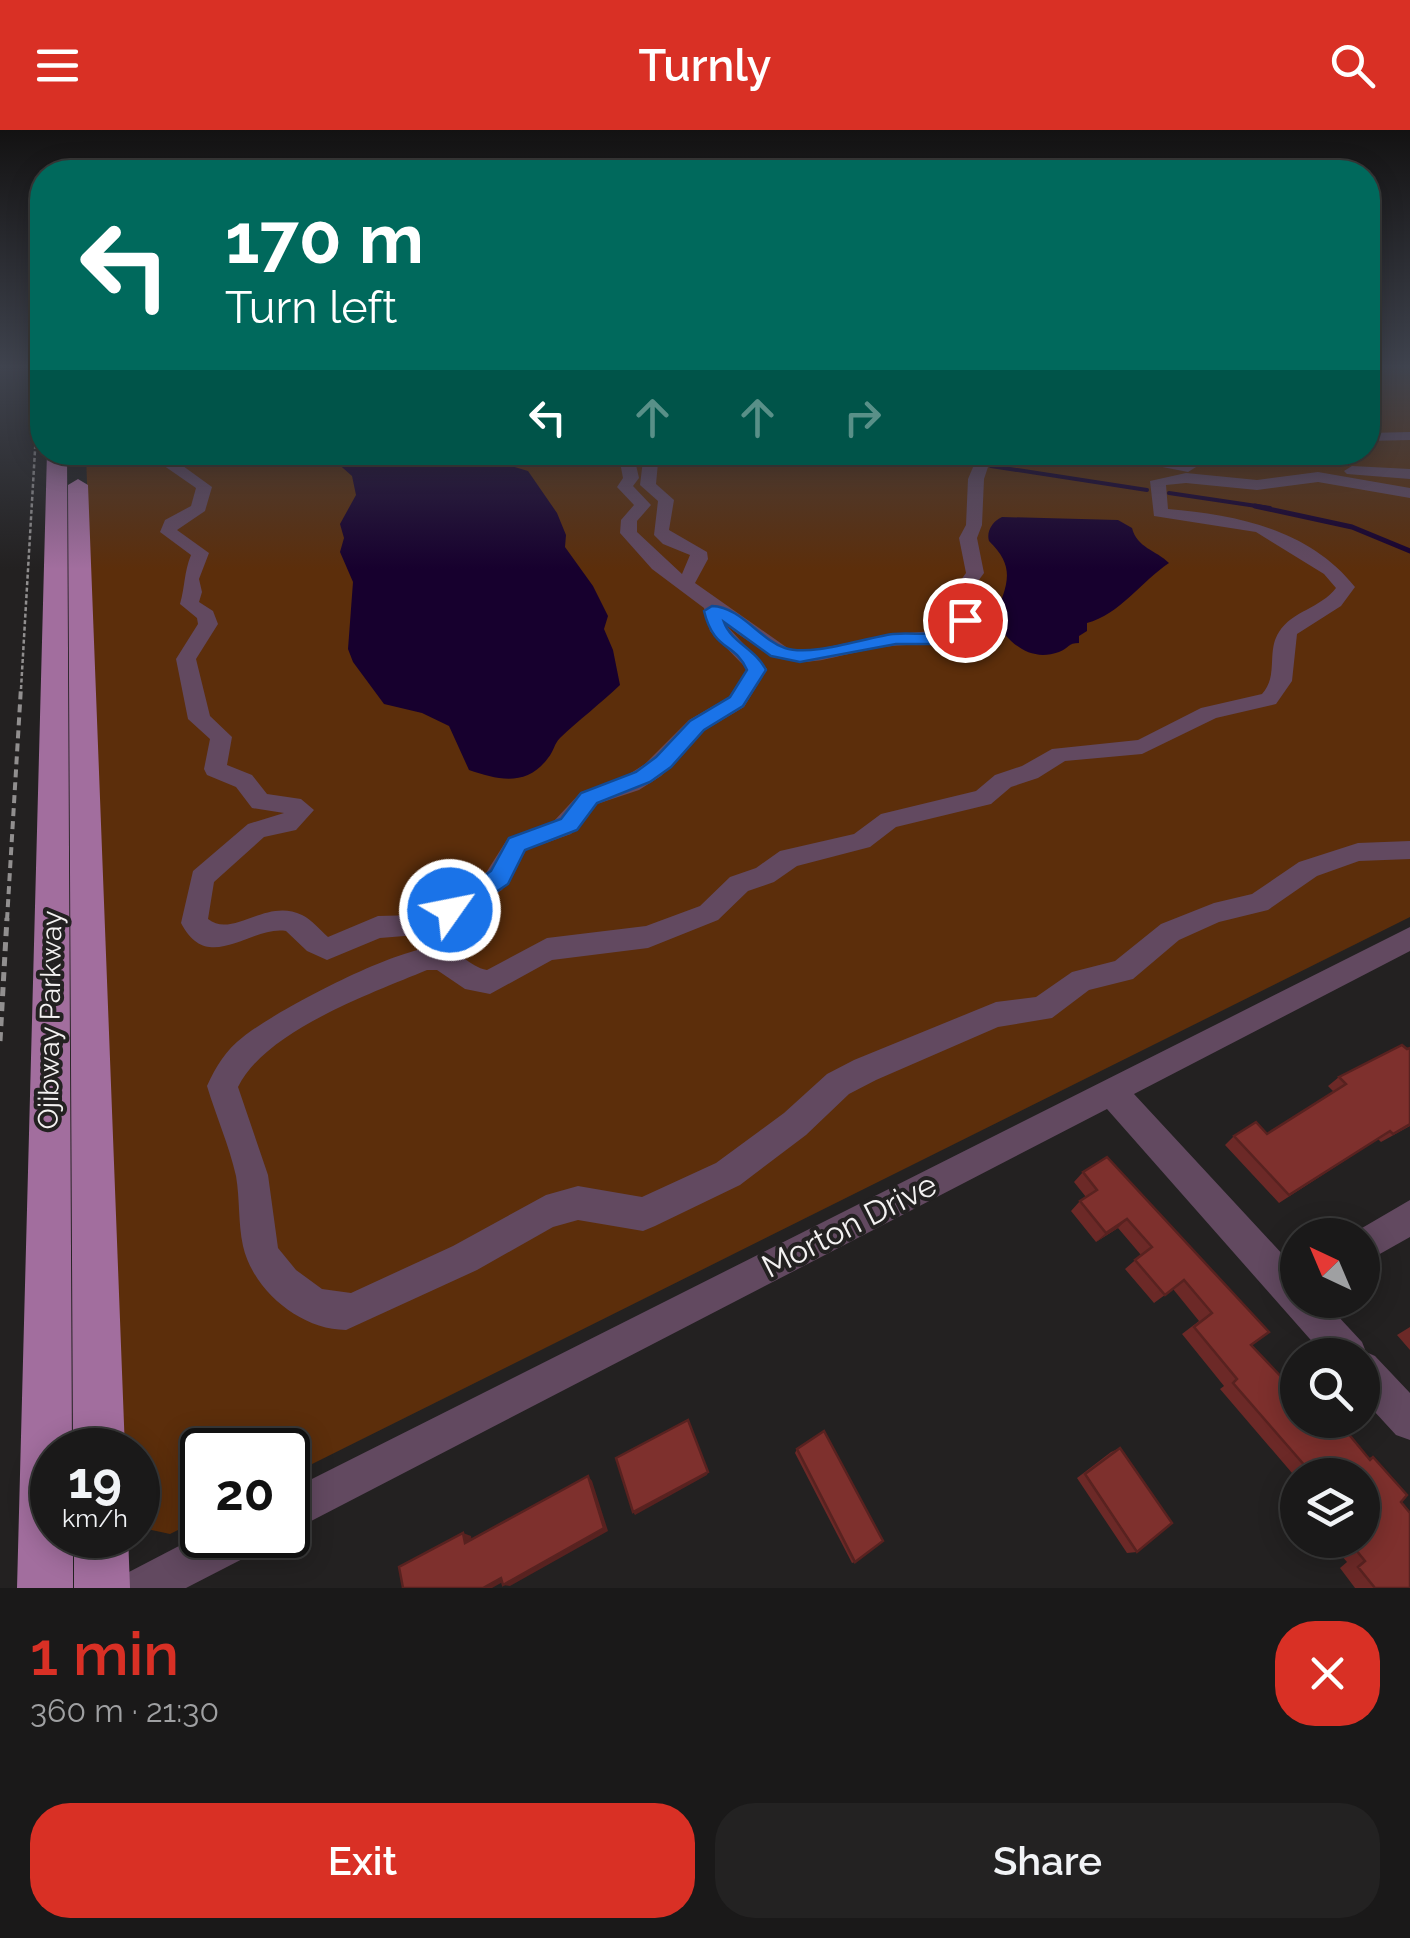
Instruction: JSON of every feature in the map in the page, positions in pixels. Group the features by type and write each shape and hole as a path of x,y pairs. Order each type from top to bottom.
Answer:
{"main road":[{"name":"Ojibway Parkway","path":"45,1588 57,465"},
{"name":"Ojibway Parkway","path":"77,465 99,1428"},
{"path":"101,1558 102,1588"}],"street":[{"path":"1380,437 1410,436"},
{"path":"171,465 204,487 199,508 172,524 168,532 200,553 191,576 193,592 189,604 206,614 208,624 186,658 199,718 221,736 215,769 244,782 260,802 293,805 302,810 287,824 257,830 202,878 194,923 211,936 240,934 274,919 288,920 316,946 327,949 378,926 420,926 492,884 517,844 569,824 589,798 643,777 664,762 697,725 736,702 756,670 752,659 718,633 715,609"},
{"path":"628,465 631,478 625,487 643,505 629,520 628,533 658,565 772,648 790,656 815,656 896,639 958,636 966,625 959,595 975,574 968,538 975,524 976,479 981,465"},
{"path":"650,465 648,485 666,500 658,521 660,531 700,554 684,584"},
{"path":"1200,465 1410,493"},
{"path":"1410,474 1343,470 1257,484 1186,478 1158,481 1160,513 1222,519 1262,528 1330,570 1346,587 1336,602 1290,629 1285,637 1284,677 1269,698 1209,713 1142,747 1060,754 1030,772 1004,781 983,798 906,814 888,820 861,842 788,858 765,874 738,884 709,913 648,937 547,949 490,982 462,974 442,958 425,958 323,1003 267,1036 235,1061 225,1073 222,1086 254,1180 254,1216 263,1257 282,1284 318,1308 338,1314 353,1311 464,1258 546,1212 578,1203 643,1214 728,1174 795,1124 838,1084 865,1070 996,1014 1042,1009 1082,980 1124,971 1170,932 1214,913 1259,902 1308,868 1358,852 1410,850"},
{"name":"Morton Drive","path":"310,1502 1410,938"},
{"path":"1110,1090 1280,1276"},
{"path":"1380,1236 1410,1217"},
{"path":"1317,1318 1335,1338"},
{"path":"1380,1388 1410,1421"},
{"path":"142,1588 200,1558"}],"path":[{"path":"0,1042 34,465"}],"shaded area":[{"path":"1380,433 1410,433 1410,917 310,1465 310,1428 180,1428 180,1529 170,1534 160,1532 160,1428 118,1428 86,465 1380,465"},
{"path":"340,465 508,465 528,471 557,513 566,535 565,547 593,586 608,616 604,629 620,685 560,738 548,758 531,774 512,779 469,770 449,726 422,713 384,704 353,662 348,649 353,582 340,552 344,538 340,524 356,495 352,476"},
{"path":"1002,517 1118,520 1169,563 1110,613 1087,623 1079,643 1059,652 1038,655 1020,648 994,620 1007,578 1003,560 988,534"}],"building":[{"path":"1402,1045 1410,1048 1410,1124 1393,1134 1390,1131 1289,1195 1234,1136 1256,1122 1267,1134 1346,1084 1339,1077"},
{"path":"1107,1157 1269,1332 1251,1345 1280,1376 1280,1437 1233,1383 1237,1379 1194,1327 1212,1313 1184,1280 1165,1295 1135,1260 1152,1247 1127,1219 1106,1233 1080,1201 1097,1190 1083,1172"},
{"path":"688,1420 708,1472 633,1512 616,1458"},
{"path":"824,1431 883,1541 855,1562 797,1449"},
{"path":"1281,1438 1352,1438 1368,1458 1298,1458"},
{"path":"1120,1448 1172,1523 1137,1552 1085,1474"},
{"path":"1380,1465 1407,1495 1401,1502 1410,1513 1410,1588 1375,1588 1358,1567 1365,1561 1363,1558 1380,1558"},
{"path":"588,1476 604,1528 503,1585 501,1578 483,1588 403,1588 399,1567 463,1533 465,1543"}],"waterway":[{"path":"991,466 1147,490"},
{"path":"1169,493 1270,508"},
{"path":"1255,506 1352,527 1410,551"}],"route":[{"path":"450,910 500,877 517,844 536,834 562,828 589,798 643,777 664,762 697,725 736,702 756,670 752,659 718,633 712,611 720,611 778,652 800,656 896,639 946,639 962,633 965,620"}]}
